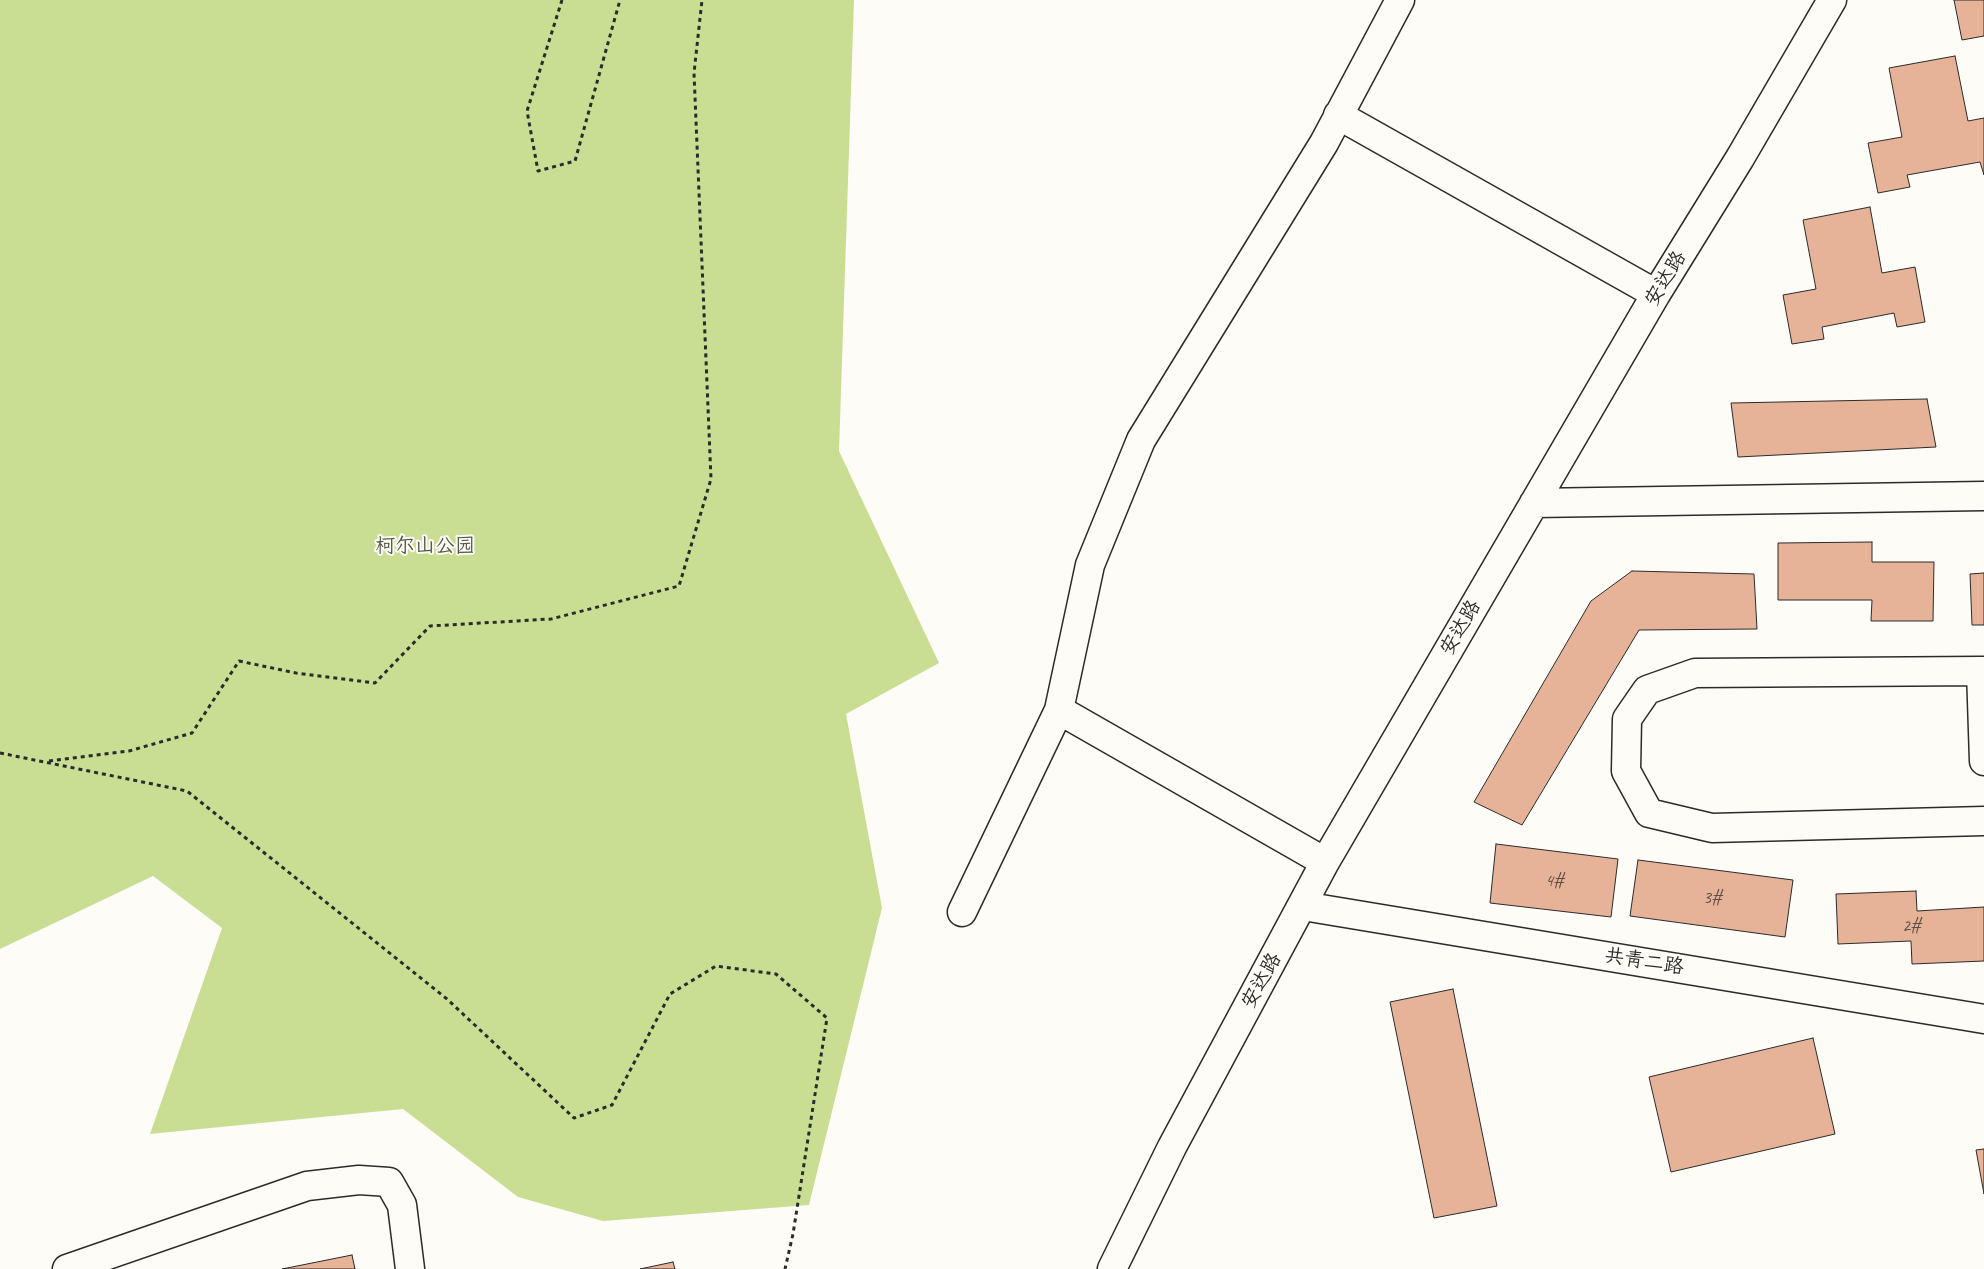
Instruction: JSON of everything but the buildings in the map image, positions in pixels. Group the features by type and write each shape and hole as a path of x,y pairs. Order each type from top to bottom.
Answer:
{"street":[{"path":"962,912 1058,710 1090,566 1141,440 1318,152 1400,0"},
{"name":"安达路","path":"1112,1269 1172,1147 1325,862 1656,294 1740,158 1832,0"},
{"path":"1338,115 1656,294"},
{"path":"1534,503 1984,496"},
{"path":"1984,761 1983,671 1695,673 1647,690 1627,719 1626,771 1649,813 1712,828 1984,821"},
{"path":"1058,710 1325,862"},
{"name":"共青二路","path":"1303,906 1984,1018"},
{"path":"67,1269 307,1186 359,1180 389,1182 402,1205 410,1269"}],"path":[{"path":"562,0 527,111 538,171 575,162 620,0"},
{"path":"44,761 129,751 192,733 239,662 296,673 375,683 430,626 550,619 679,586 711,479 694,73 702,0"},
{"path":"0,753 187,791 447,1000 574,1118 612,1105 670,994 716,966 776,974 827,1018 793,1234 785,1269"}],"green space":[{"name":"柯尔山公园","path":"0,0 854,0 839,451 939,663 846,714 882,908 809,1205 603,1221 518,1197 403,1109 150,1134 222,928 153,876 0,949"}]}
